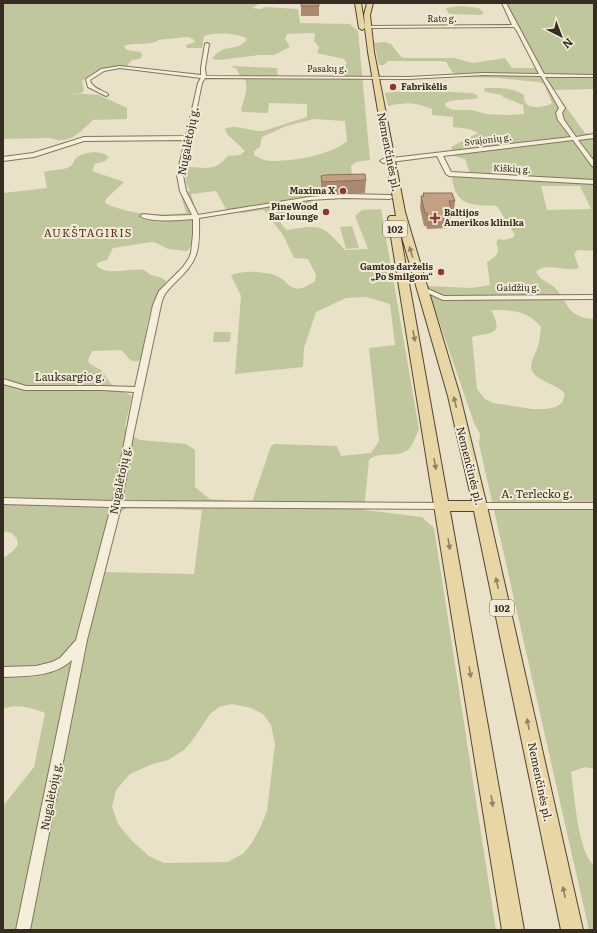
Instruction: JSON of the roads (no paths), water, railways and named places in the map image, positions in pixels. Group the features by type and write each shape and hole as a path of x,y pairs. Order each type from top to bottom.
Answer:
{"main road":[{"name":"Nemenčinės pl.","path":"358,3 387,161 404,227 454,396 480,506 572,930"},
{"name":"Nemenčinės pl.","path":"370,3 367,15 371,77"},
{"name":"Nemenčinės pl.","path":"387,161 390,197 513,930"},
{"path":"443,506 480,506"}],"street":[{"path":"504,3 515,26 520,30 542,75 562,108 559,113 561,120 594,165"},
{"name":"Rato g.","path":"368,27 515,26"},
{"name":"Nugalėtojų g.","path":"23,930 82,640 117,504 138,390 159,298 186,268 192,258 196,234 196,216 183,191 180,181 181,167 200,83 204,77 203,68 208,44"},
{"name":"Pasakų g.","path":"106,94 90,86 88,79 96,74 120,67 204,77 420,77 455,74 594,76"},
{"name":"Svajonių g.","path":"387,161 440,156 594,136"},
{"path":"3,159 34,155 84,139 188,138"},
{"name":"Kiškių g.","path":"440,156 449,174 594,182"},
{"path":"143,216 164,218 196,216 256,208 309,198 390,197"},
{"path":"423,289 442,298"},
{"name":"Gaidžių g.","path":"442,298 594,297"},
{"path":"427,306 434,300 442,298"},
{"name":"Lauksargio g.","path":"3,381 25,388 103,388 138,390"},
{"path":"3,501 117,504 443,506"},
{"name":"A. Terlecko g.","path":"480,506 594,506"},
{"path":"3,672 29,671 54,667 73,655 82,640"}],"place":[{"name":"Fabrikėlis","path":"393,87"},
{"name":"Maxima X","path":"343,191"},
{"name":"PineWood Bar lounge","path":"326,212"},
{"name":"Baltijos Amerikos klinika","path":"435,218"},
{"name":"Gamtos darželis „Po Smilgom“","path":"441,272"}],"district":[{"name":"AUKŠTAGIRIS","path":"88,233"}]}
